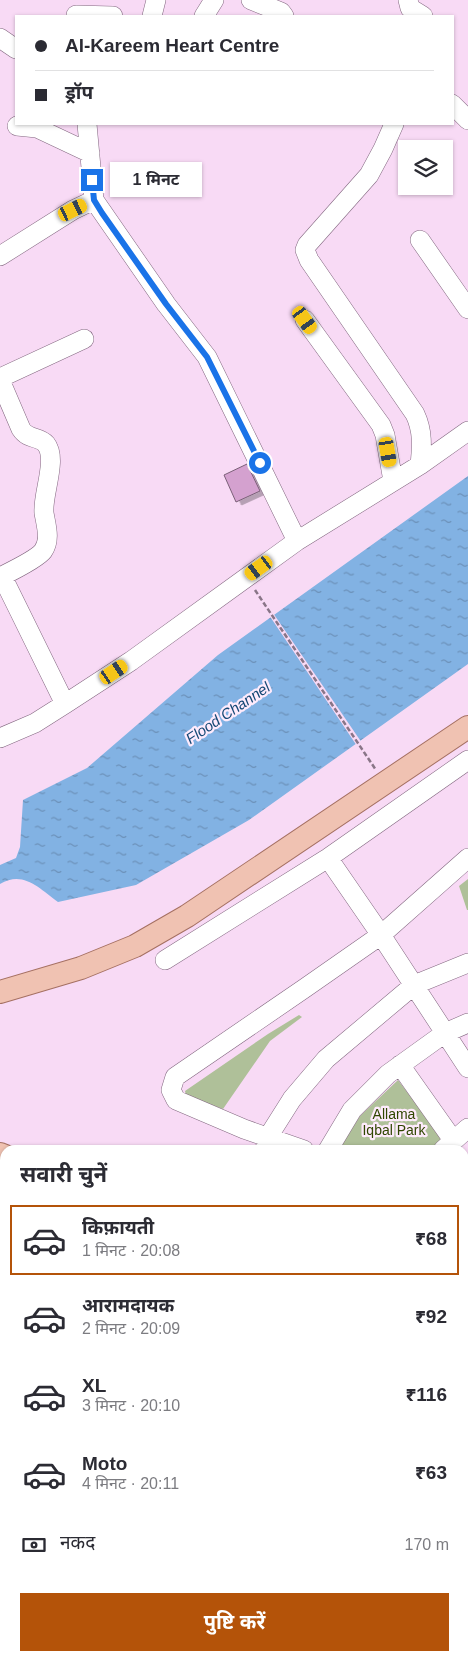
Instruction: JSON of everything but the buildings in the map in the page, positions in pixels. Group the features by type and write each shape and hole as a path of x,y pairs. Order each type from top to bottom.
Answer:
{"main road":[{"path":"0,992 80,968 135,946 187,916 468,727"}],"street":[{"path":"152,15 156,0"},
{"path":"205,15 214,0"},
{"path":"251,0 281,12 283,15"},
{"path":"408,0 410,8 421,15"},
{"path":"76,10 107,15"},
{"path":"454,106 468,120"},
{"path":"87,125 94,200 166,304 207,357 297,541"},
{"path":"394,125 369,175 322,226 306,245 305,250 309,260 415,414 422,436 420,464"},
{"path":"17,126 37,128 90,153"},
{"path":"0,256 73,210 94,200"},
{"path":"420,240 468,310"},
{"path":"305,320 381,425 385,435 393,481"},
{"path":"65,704 1,577 41,554 44,550 47,531 44,498 50,461 50,451 46,444 26,436 20,429 2,389 84,339"},
{"path":"0,738 35,723 131,661 297,541 420,464 468,431"},
{"path":"165,960 328,858 468,760"},
{"path":"328,858 468,1068"},
{"path":"468,858 381,935 174,1077 171,1090 176,1100 244,1129 266,1144 292,1099 326,1059 414,985 468,963"},
{"path":"331,1145 352,1110 388,1074 445,1033 468,1023"},
{"path":"400,1065 448,1145 468,1128"},
{"path":"0,1375 0,1382"}],"path":[{"path":"262,601 375,768"}],"green space":[{"path":"468,879 468,910 467,910 459,886"},
{"path":"299,1015 302,1017 270,1041 223,1109 186,1096 185,1091"},
{"name":"Allama Iqbal Park","path":"398,1080 442,1138 435,1145 341,1145 360,1116"}],"water":[{"name":"Flood Channel","path":"468,476 468,664 249,820 136,885 58,902 30,882 16,879 0,884 0,865 16,858 20,847 23,800 87,768 218,655"}],"pier":[{"path":"273,613 362,743 357,746 269,615"}],"route":[{"path":"92,180 94,200 102,213 166,304 207,357 260,463"}]}
